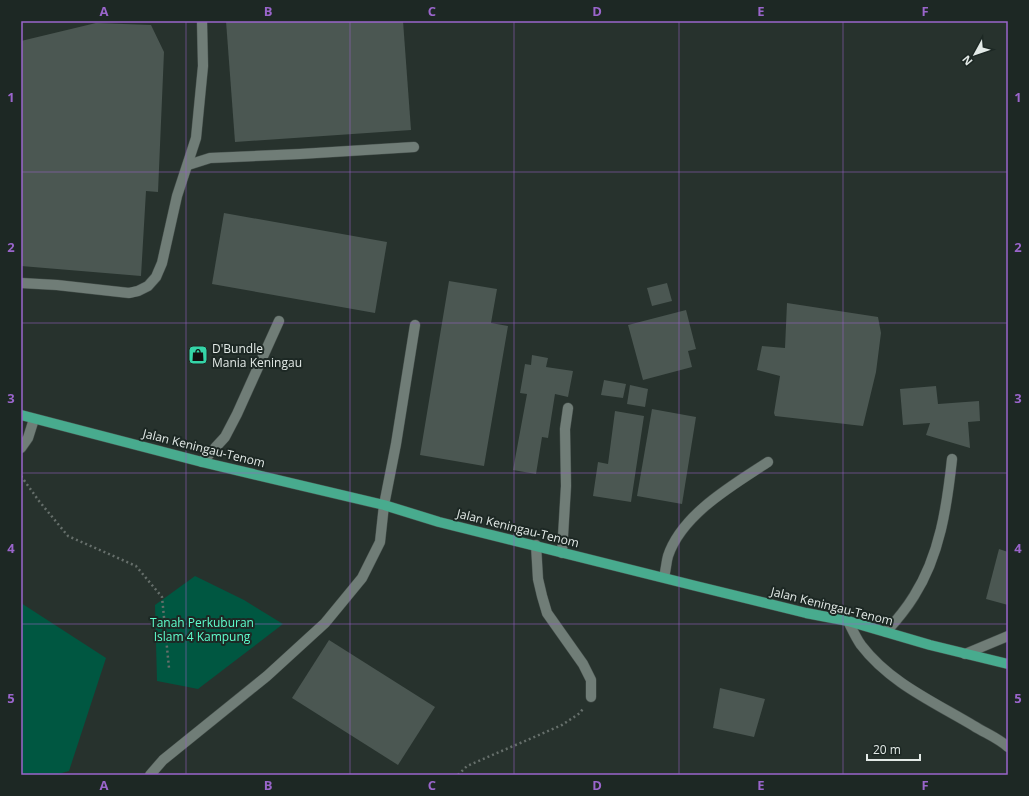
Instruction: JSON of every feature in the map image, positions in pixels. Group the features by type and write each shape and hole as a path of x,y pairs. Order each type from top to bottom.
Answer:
{"main road":[{"name":"Jalan Keningau-Tenom","path":"21,415 202,462 384,506 439,522 536,545 562,553 806,613 848,621 965,654 1008,664"}],"lane":[{"path":"21,283 57,284 95,290 129,293 138,291 148,286 156,277 162,263 177,196 196,138 203,66 202,21"},
{"path":"188,165 210,158 414,147"},
{"path":"202,462 225,437 279,321"},
{"path":"150,775 162,760 267,676 325,622 362,578 380,542 384,506 396,444 415,325"},
{"path":"562,553 566,486 565,429 568,408"},
{"path":"21,448 28,438 34,419"},
{"path":"886,632 914,596 938,543 949,488 952,459"},
{"path":"664,577 668,556 681,531 692,518 739,481 768,462"},
{"path":"536,545 538,580 547,613 583,664 591,680 591,697"},
{"path":"848,621 860,644 877,664 892,676 909,689 1008,747"},
{"path":"965,654 1008,636"}],"path":[{"path":"21,476 39,501 68,536 136,566 162,597 169,668"},
{"path":"458,775 467,766 562,725 580,713 591,697"}],"green space":[{"name":"Tanah Perkuburan Islam 4 Kampung","path":"195,576 244,600 283,624 198,689 157,681 155,605"},
{"path":"21,603 106,658 69,771 55,775 21,775"}],"building":[{"path":"226,21 403,21 411,130 235,142"},
{"path":"96,23 151,25 164,52 158,192 146,191 141,276 21,266 21,41"},
{"path":"224,213 387,242 375,313 212,284"},
{"path":"449,281 497,289 491,323 508,326 484,466 420,455"},
{"path":"667,283 672,301 652,306 647,288"},
{"path":"787,303 878,317 881,333 876,372 863,426 775,416 774,413 780,376 757,370 762,346 785,348"},
{"path":"686,310 696,349 688,351 692,367 643,380 628,325"},
{"path":"532,355 548,358 546,367 573,371 568,397 555,394 548,438 542,437 536,474 513,470 527,394 520,393 525,364 531,365"},
{"path":"604,380 626,384 623,398 601,395"},
{"path":"630,385 648,389 645,407 627,404"},
{"path":"936,386 938,404 979,401 980,421 968,422 970,448 926,435 930,423 903,425 900,389"},
{"path":"652,409 696,417 682,504 637,496"},
{"path":"615,411 644,416 631,502 593,496 598,462 608,464"},
{"path":"999,549 1008,552 1008,605 986,599"},
{"path":"329,640 435,707 398,765 292,698"},
{"path":"720,688 765,699 754,737 713,728"}],"place":[{"name":"D'Bundle Mania Keningau","path":"198,355"}]}
